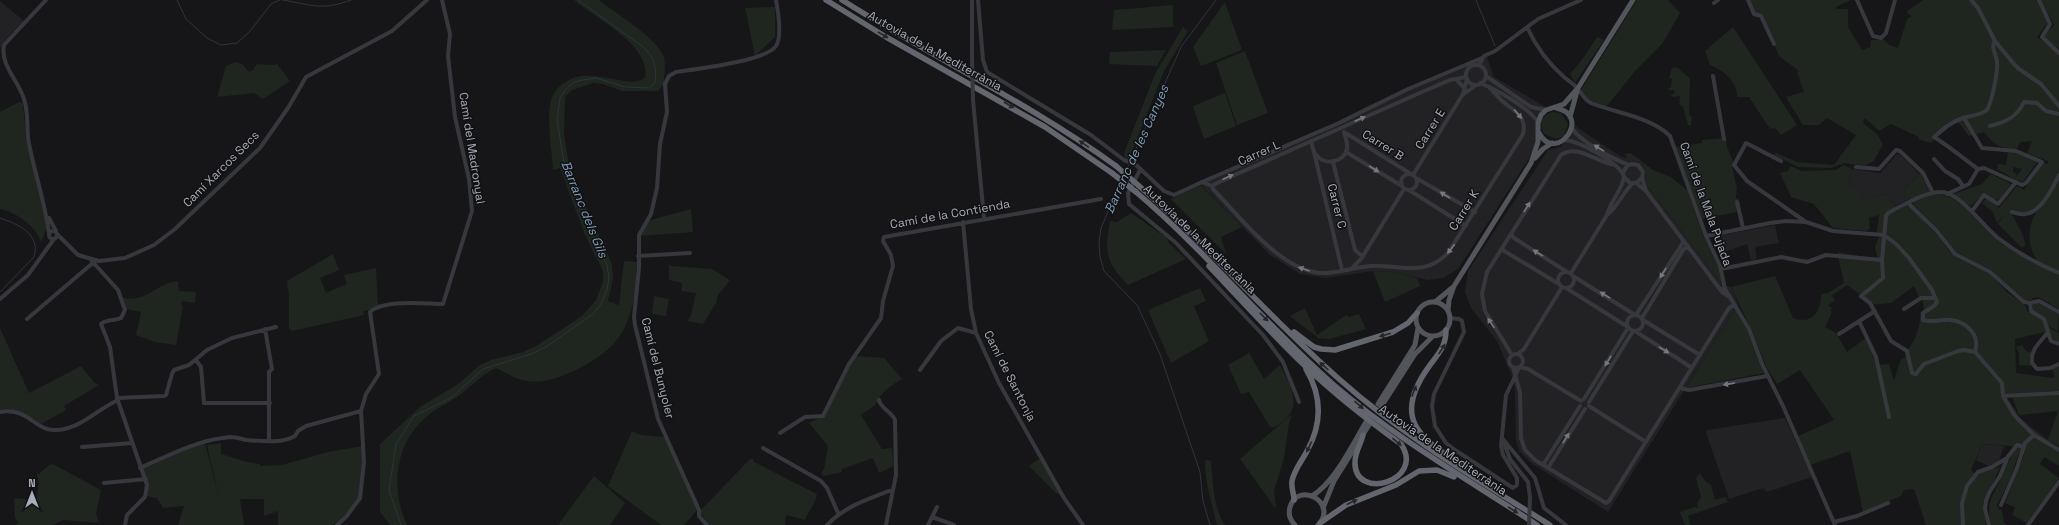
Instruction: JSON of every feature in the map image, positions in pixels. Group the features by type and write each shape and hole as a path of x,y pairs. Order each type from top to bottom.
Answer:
{"highway":[{"name":"Autovia de la Mediterrània","path":"826,0 886,38 1045,127 1112,173 1136,192 1204,256 1310,362 1372,416 1418,449 1537,525"},
{"name":"Autovia de la Mediterrània","path":"842,0 888,29 1050,122 1116,166 1180,222 1314,357 1372,407 1422,443 1550,525"},
{"path":"1204,256 1209,266 1229,289 1302,364 1346,403 1401,444 1404,449 1406,462 1401,473 1397,477 1378,484 1365,481 1360,477 1355,462 1363,435"},
{"path":"1282,326 1291,330 1314,347 1335,350 1393,332 1404,326 1417,313"},
{"path":"1446,330 1445,344 1420,379 1413,392 1411,405 1412,417 1417,429 1427,440 1483,478 1492,489"},
{"path":"1294,500 1293,480 1313,439 1318,422 1319,409 1313,382 1302,364"},
{"path":"1319,524 1346,505 1387,489 1412,474 1425,470 1443,471 1480,493 1489,495"}],"main road":[{"path":"1454,286 1435,302 1426,304 1417,313 1416,318 1418,328 1414,345 1379,405 1412,357 1432,337 1442,334 1446,330 1450,318 1448,311 1449,300 1454,286 1530,163 1538,142 1538,122 1541,116 1546,110 1556,108 1564,104 1578,88 1633,0"},
{"path":"1530,163 1543,149 1552,143 1565,140 1572,128 1570,117 1578,88"},
{"path":"1556,108 1564,111 1570,117"},
{"path":"1538,132 1544,139 1552,143"},
{"path":"1435,302 1440,304 1448,311"},
{"path":"1418,328 1422,333 1432,337"},
{"path":"1312,496 1331,478 1368,424 1363,435 1334,481 1323,508"},
{"path":"1295,525 1291,522 1289,510 1294,500 1302,495 1312,496 1321,502 1323,508 1323,519 1319,524"}],"street":[{"path":"0,299 28,276 54,236 29,145 25,101 20,89 2,64 1,54 4,45 46,0"},
{"name":"Camí Xarcos Secs","path":"54,236 65,242 78,255 92,261 107,261 125,258 146,251 165,238 260,148 288,108 306,77 392,31 427,0"},
{"name":"Camí del Madronyal","path":"337,525 350,512 361,494 364,462 361,411 366,394 379,374 370,312 389,305 401,303 442,304 472,211 469,179 455,117 448,56 450,34 442,0"},
{"name":"Camí del Bunyoler","path":"707,525 699,516 699,510 658,419 635,325 634,317 639,268 639,235 651,214 657,188 660,144 667,112 665,84 667,79 676,72 755,58 772,50 776,46 779,34 776,0"},
{"path":"972,0 974,100 984,218"},
{"path":"978,0 980,6 983,60 987,72 1091,135 1124,160 1134,164 1164,190 1174,195 1339,123 1408,89 1495,52 1545,15 1581,0"},
{"path":"1748,0 1754,14 1761,16 1774,44"},
{"path":"1857,0 1873,36 1881,38 1885,36 1895,0"},
{"path":"1971,0 1978,8 1995,41 2019,69 2042,84 2059,106"},
{"path":"2039,0 2050,24 2043,34 2042,39 2059,53"},
{"name":"Camí de la Mala Pujada","path":"1527,27 1536,45 1553,66 1578,88 1586,100 1634,116 1666,131 1670,136 1706,236 1720,269 1723,289 1749,329 1767,376 1783,406 1834,523"},
{"path":"1964,118 1982,148 2016,151 2042,162 2026,183 2022,185 1984,168 1978,169 1954,152 1952,148 1934,137 1946,126 1964,118 1976,116 1984,112 1989,107 1988,103 1996,82 1998,63 1993,48 1995,41"},
{"path":"1479,65 1482,58"},
{"path":"1479,65 1485,71 1486,76 1532,107 1546,110"},
{"path":"1464,92 1468,68 1479,65"},
{"path":"1464,92 1478,84 1486,76"},
{"path":"1713,76 1724,139"},
{"path":"1467,78 1471,84 1478,84 1490,88 1531,113 1538,122"},
{"name":"Carrer L","path":"1212,186 1342,127 1456,79 1467,78"},
{"path":"1456,79 1464,92"},
{"name":"Carrer K","path":"1342,270 1364,266 1413,269 1428,267 1448,253 1518,143 1524,128 1524,121 1520,115 1501,100 1490,88"},
{"name":"Carrer E","path":"1414,175 1464,92"},
{"path":"1990,126 2010,120 2024,102 2037,104 2046,111 2059,114"},
{"path":"1313,148 1317,156 1321,159 1334,162 1340,159 1346,152 1347,143 1342,127"},
{"path":"1572,128 1578,135 1617,160 1629,165 1635,164 1640,167 1643,172 1642,178 1646,191"},
{"name":"Carrer B","path":"1344,132 1475,212"},
{"path":"1565,140 1580,144 1615,166 1628,181 1646,191 1723,289"},
{"name":"Carrer C","path":"1311,141 1342,270"},
{"path":"1781,161 1746,143 1734,165 1747,181 1806,222"},
{"path":"1856,167 1879,169 1896,150 1900,151 1923,173 1933,193"},
{"path":"1512,355 1487,316 1482,299 1485,277 1557,159 1564,153 1578,151 1598,161 1615,166"},
{"path":"1346,152 1466,226"},
{"path":"1934,159 1945,171 1958,179 1963,186"},
{"name":"Carrer C","path":"1334,162 1355,250 1362,258"},
{"path":"1607,215 1608,210 1621,190 1625,168 1629,165"},
{"path":"1947,194 1969,184 1978,169"},
{"path":"1140,170 1128,193 1129,204 1175,242 1262,335 1283,362 1299,402"},
{"path":"1353,267 1362,258 1405,189 1416,187 1418,182 1414,175 1406,174 1402,177 1401,182 1405,189"},
{"path":"2012,212 2025,214 2034,210 2052,188 2059,175"},
{"path":"1570,273 1607,215 1611,212 1624,192 1642,178"},
{"path":"1202,182 1212,186 1213,189 1276,253 1288,262 1310,272 1321,273 1342,270"},
{"path":"1972,211 1984,195 1998,204 2016,182"},
{"path":"2059,273 2036,262 1997,237 1972,211 1944,192 1933,193 1908,202 1888,213 1882,260 1883,278 1861,296 1870,303 1891,341 1907,351 1911,370 1916,374 1924,364 1958,351 1964,350 1975,352 2002,383 2003,396 2015,416 2034,435 2059,450"},
{"name":"Camí de la Contienda","path":"780,433 805,417 823,416 827,412 830,400 849,364 881,318 883,301 893,266 891,255 883,241 884,237 1101,198"},
{"path":"1737,202 1743,228"},
{"path":"1908,202 1936,231 1955,254 1990,272 2014,295 2030,304 2039,301 2059,312"},
{"path":"47,214 54,236"},
{"name":"Camí de Santonja","path":"963,222 971,309 976,333 999,383 1064,498 1083,525"},
{"path":"1706,236 1770,223 1806,222 1833,230 1884,235 1896,244 1909,258 1932,290 1936,304 1923,313 1923,320 1933,322 1950,320 1965,326 1975,335 1977,343 1975,352"},
{"path":"1511,234 1514,238 1700,355"},
{"path":"1543,465 1628,328 1627,320 1636,315 1684,241"},
{"path":"1548,468 1634,331 1642,328 1642,319 1688,246"},
{"path":"1501,249 1692,368"},
{"path":"638,256 690,253"},
{"path":"1720,269 1781,257 1807,262 1826,255 1882,260"},
{"path":"1362,258 1364,266"},
{"path":"27,319 92,261 118,290 125,310 121,318 115,321 106,321 101,324 110,347 118,399 140,468 146,479 147,492 145,498 127,515 125,525"},
{"path":"1563,287 1559,277 1562,273 1570,273"},
{"path":"1512,355 1518,354 1524,349 1563,287 1573,285 1575,280 1570,273"},
{"path":"1729,297 1729,308"},
{"path":"1904,309 1921,298 1935,298"},
{"path":"2030,304 2031,310 2044,319 2051,341 2059,344"},
{"path":"1512,355 1509,362 1517,375 1521,400 1522,442 1529,455 1606,504 1729,308 1734,305"},
{"path":"1839,334 1875,311"},
{"path":"1450,318 1459,318 1462,321 1464,332 1434,394 1432,406 1435,426 1446,443 1490,475 1513,488 1518,482 1503,455 1502,438 1506,395 1523,360 1524,349"},
{"path":"1859,321 1876,357 1889,417"},
{"path":"0,412 20,412 46,429 59,430 74,426 118,399 166,395 174,370 196,360 216,345 232,338 276,327"},
{"path":"920,370 941,341 958,328 976,333"},
{"path":"264,329 272,369 269,372 269,441"},
{"path":"2048,332 2036,345 2032,356 2032,363 2037,369 2043,369 2059,364"},
{"path":"1518,354 1528,369"},
{"path":"196,360 200,367 204,403 270,403"},
{"path":"1513,367 1528,369 1646,442"},
{"path":"1680,388 1689,390 1767,376"},
{"path":"2003,396 2059,393"},
{"path":"879,400 880,404 892,415 894,420 896,475 886,525"},
{"path":"1582,402 1588,406"},
{"path":"140,468 203,442 231,437 269,441 293,438 298,431 306,426 361,411"},
{"path":"2001,505 2025,443 2034,435"},
{"path":"1502,438 1510,459 1528,482 1530,497 1528,525"},
{"path":"1502,438 1536,478 1544,508 1566,525"},
{"path":"82,447 132,444"},
{"path":"1989,525 1986,500 1989,493 2000,476 2007,458 2017,445 2024,447"},
{"path":"763,448 821,481 827,488 838,514"},
{"path":"1963,525 1962,503 1967,486 1978,472 1992,467 2007,458"},
{"path":"104,483 146,479"},
{"path":"2028,525 2059,482"},
{"path":"827,525 838,514 864,501 894,489"},
{"path":"1834,523 1857,516 1888,503"},
{"path":"928,525 936,507"},
{"path":"932,517 954,525"}],"shaded area":[{"path":"574,0 599,0 645,34 660,50 665,60 664,84 658,91 622,91 603,84 593,83 572,90 565,97 564,135 571,175 612,264 613,279 608,301 619,305 624,261 637,262 635,293 630,314 622,333 616,341 609,349 588,364 562,376 538,382 519,379 496,368 457,397 431,413 419,424 410,436 403,450 399,464 397,479 398,495 401,510 407,525 390,525 380,512 380,444 420,407 458,384 480,365 491,360 523,352 536,346 582,316 596,300 603,282 603,272 584,232 560,168 553,170 549,125 551,100 554,93 560,86 574,78 598,76 639,81 645,77 645,65 631,43 620,33"},
{"path":"1637,0 1668,0 1680,13 1662,44 1636,70 1606,107 1589,102 1581,90"},
{"path":"1749,0 1851,0 1836,7 1836,9 1848,9 1848,27 1862,50 1870,47 1871,40 1884,40 1889,45 1898,48 1907,19 1912,16 1906,12 1923,0 2039,0 2049,21 2037,37 2059,53 2059,309 2038,297 2031,300 2025,300 1992,271 1956,252 1941,232 1913,204 1914,200 1932,195 1950,197 1964,207 2005,246 2038,262 2031,249 2029,235 2034,215 2038,209 2035,207 2026,212 2010,211 2021,231 2026,245 2022,248 1998,224 2004,215 1997,223 1993,212 1982,203 1987,198 1999,208 2017,186 2024,190 2043,163 2048,164 2048,161 2027,153 2032,141 2020,142 2017,149 2002,147 1992,141 1984,132 1969,136 1958,122 1951,125 1931,143 1918,139 1919,137 1891,124 1879,131 1865,118 1863,123 1877,134 1883,144 1874,161 1864,166 1845,163 1830,168 1798,167 1774,155 1776,153 1797,162 1834,165 1856,135 1827,118 1819,125 1803,125 1786,97 1804,92 1797,72 1799,71 1779,56 1762,15 1755,13"},
{"path":"2041,0 2059,0 2059,47 2057,50 2043,36 2054,25"},
{"path":"0,1 24,21 6,39 0,48"},
{"path":"1225,2 1242,50 1201,66 1193,47"},
{"path":"1173,5 1173,27 1112,30 1114,10"},
{"path":"775,7 775,37 755,56 745,8"},
{"path":"1183,27 1188,31 1164,71 1129,159 1125,157 1124,153 1155,74"},
{"path":"1733,27 1797,125 1781,135 1775,128 1770,129 1749,97 1737,97 1735,86 1725,73 1710,65 1705,51"},
{"path":"1597,37 1604,40 1575,83 1570,74 1582,60"},
{"path":"1166,50 1157,66 1109,64 1110,52"},
{"path":"1245,51 1268,113 1237,125 1216,63"},
{"path":"1486,54 1494,77 1546,107 1539,116 1535,149 1458,269 1443,278 1428,280 1393,272 1373,271 1326,278 1300,274 1270,255 1198,182 1331,125 1368,106"},
{"path":"236,62 242,64 249,72 253,70 257,64 277,64 290,81 263,99 254,93 217,97 226,66"},
{"path":"1677,67 1690,79 1689,115 1692,117 1691,125 1688,125 1683,107 1679,104 1680,96 1673,97 1671,95 1675,92 1673,90 1668,90 1671,86 1672,79 1669,78 1672,68"},
{"path":"1225,93 1236,126 1204,139 1193,106"},
{"path":"19,102 23,103 26,138 47,227 41,242 30,225 12,213 0,209 0,112"},
{"path":"1552,112 1561,113 1568,124 1564,136 1556,139 1544,134 1541,127 1543,118"},
{"path":"1572,122 1578,128 1620,156 1637,161 1643,165 1648,187 1723,285 1731,287 1739,307 1735,309 1608,512 1531,463 1519,451 1516,441 1515,390 1511,374 1497,341 1471,308 1465,292 1468,271 1548,150 1561,147"},
{"path":"1726,138 1727,147 1733,161 1732,167 1737,188 1736,198 1739,199 1741,211 1702,219 1676,147 1702,143 1702,140"},
{"path":"2008,152 2018,154 2037,162 2023,182 2014,179 1997,169 1998,164 2006,165","holes":["2013,167 2022,169 2014,179 2017,174 2013,172"]},
{"path":"1631,153 1653,170 1671,177 1687,190 1703,235 1718,267 1723,285 1648,187 1643,165 1637,161 1628,159 1624,154"},
{"path":"1897,154 1908,162 1919,174 1902,193 1910,199 1895,206 1886,194 1862,201 1848,185 1852,169 1880,173"},
{"path":"1844,165 1852,169 1848,185 1858,190 1862,201 1886,194 1895,206 1896,211 1906,206 1911,207 1939,237 1949,251 1960,259 1991,275 2007,292 2026,306 2028,312 2033,310 2032,304 2038,303 2059,314 2058,331 2048,327 2059,333 2059,342 2053,339 2049,331 2015,339 2016,373 2053,378 2055,377 2052,369 2059,365 2059,447 2051,442 2048,446 2059,452 2059,466 2044,457 2040,464 2059,478 2027,523 2012,515 2015,507 2005,503 2024,455 2019,453 2010,479 1997,505 1999,509 2002,510 2004,523 2008,525 1991,525 1989,510 1991,500 2016,449 2012,446 1982,444 1971,470 1977,476 1984,471 2000,467 1984,503 1986,525 1926,525 1914,489 1904,490 1901,496 1863,512 1850,451 1810,465 1796,437 1834,420 1800,370 1777,384 1767,368 1751,329 1731,287 1775,276 1793,318 1805,320 1810,318 1817,311 1821,300 1821,294 1828,293 1844,283 1837,252 1878,259 1875,248 1879,236 1877,232 1879,215 1869,218 1870,228 1867,231 1833,228 1814,204 1791,197 1780,173 1788,171 1790,166 1802,171 1836,170","holes":["1847,285 1861,295 1858,297 1869,305 1891,303 1914,286 1919,297 1922,298 1924,310 1920,313 1917,334 1912,344 1905,352 1905,358 1901,359 1894,380 1889,364 1876,365 1867,337 1847,352 1836,333 1825,327 1832,312 1830,310 1832,309 1828,305 1835,301 1832,295","2055,391 2055,395 2012,397 2019,415 2058,411 2048,440 2020,418 2005,394"]},
{"path":"1920,173 1930,192 1910,199 1901,194"},
{"path":"1991,174 2011,184 1999,199 1995,200 1985,193 1970,206 1953,194 1982,184"},
{"path":"1200,185 1242,227 1221,237 1226,254 1171,199"},
{"path":"691,209 693,232 640,236 647,223 651,220"},
{"path":"1131,213 1167,238 1168,242 1186,259 1128,285 1111,263 1108,256 1107,241 1110,221 1117,222"},
{"path":"1775,225 1779,243 1755,247 1757,259 1751,260 1747,244 1719,254 1713,237"},
{"path":"333,254 339,270 320,278 326,293 347,284 344,275 376,268 378,306 363,312 364,315 292,331 289,328 289,297 287,281"},
{"path":"669,264 671,266 712,269 730,280 718,295 716,303 703,324 687,321 690,318 696,293 682,291 682,283 669,280"},
{"path":"1373,271 1393,272 1417,278 1420,286 1385,302"},
{"path":"178,281 179,291 196,292 195,303 182,301 181,305 183,306 176,345 155,342 136,335 141,312 126,309 123,298 132,299 146,295 163,285"},
{"path":"1200,288 1206,301 1194,306 1209,341 1171,363 1148,310"},
{"path":"654,296 669,299 666,316 652,314"},
{"path":"1305,308 1317,335 1346,315 1349,317 1359,314 1366,329 1329,339 1318,338 1290,316"},
{"path":"1735,309 1749,333 1764,373 1686,388"},
{"path":"0,328 29,393 81,366 94,382 99,385 64,406 66,410 41,424 28,416 0,412"},
{"path":"2022,345 2026,351 2032,353 2029,359 2031,366 2019,365 2019,354 2016,347"},
{"path":"1249,353 1264,379 1280,365 1292,391 1294,399 1290,414 1284,421 1274,427 1270,427 1249,392 1241,394 1228,365"},
{"path":"856,356 884,358 902,379 882,394 875,405 861,415 882,449 892,448 894,466 879,473 873,458 842,469 842,472 824,476 821,473 824,469 828,446 809,423 826,415 830,403"},
{"path":"1292,414 1289,423 1284,458 1274,491 1276,509 1240,459"},
{"path":"1785,418 1812,477 1767,492 1763,488 1729,499 1706,433 1707,430"},
{"path":"632,431 641,435 665,437 698,509 684,525 661,525 608,486"},
{"path":"205,443 219,498 207,445 221,443 221,454 247,462 260,464 260,466 282,465 328,452 363,446 364,460 359,498 345,517 332,525 278,525 278,511 264,516 264,499 240,499 244,525 178,525 184,506 163,508 157,498 147,496 148,484 143,469 192,447"},
{"path":"1982,444 2004,446 1999,461 1989,466 1976,460"},
{"path":"1040,458 1060,494 1056,493 1029,466"},
{"path":"750,459 753,459 754,462 817,494 805,520 786,515 785,525 709,525 701,514 701,510"},
{"path":"1205,461 1211,461 1216,503 1225,525 1217,525 1206,478"},
{"path":"53,464 101,490 96,514 99,523 64,520 52,525 15,525 18,523 15,517 14,498 36,500 39,484 37,473 39,474 49,465"},
{"path":"1700,473 1705,481 1711,485 1715,500 1726,497 1728,502 1688,516 1691,525 1685,525 1680,512 1694,507 1698,508 1697,503 1701,497 1696,478"},
{"path":"594,476 625,503 610,525 558,525"}],"waterway":[{"path":"177,0 186,19 207,38 221,45 237,43 250,31 271,4 280,0"},
{"path":"283,0 317,6 332,5 351,0"},
{"name":"Barranc dels Gils","path":"401,525 389,490 396,444 414,416 451,398 483,369 531,354 546,347 593,314 601,304 607,290 609,278 607,265 585,218 565,168 557,120 560,98 565,90 574,82 596,78 625,87 650,88 655,82 656,71 652,58 642,46 578,0"},
{"name":"Barranc de les Canyes","path":"1131,160 1181,47 1216,0"},
{"path":"1476,0 1495,46"},
{"name":"Barranc de les Canyes","path":"1126,171 1130,163"},
{"name":"Barranc de les Canyes","path":"1120,183 1101,228 1099,242 1100,257 1104,271 1137,305 1160,354 1200,472 1203,501 1210,525"},
{"path":"0,218 14,223 26,231 31,236 35,249 34,257 0,292"}]}
